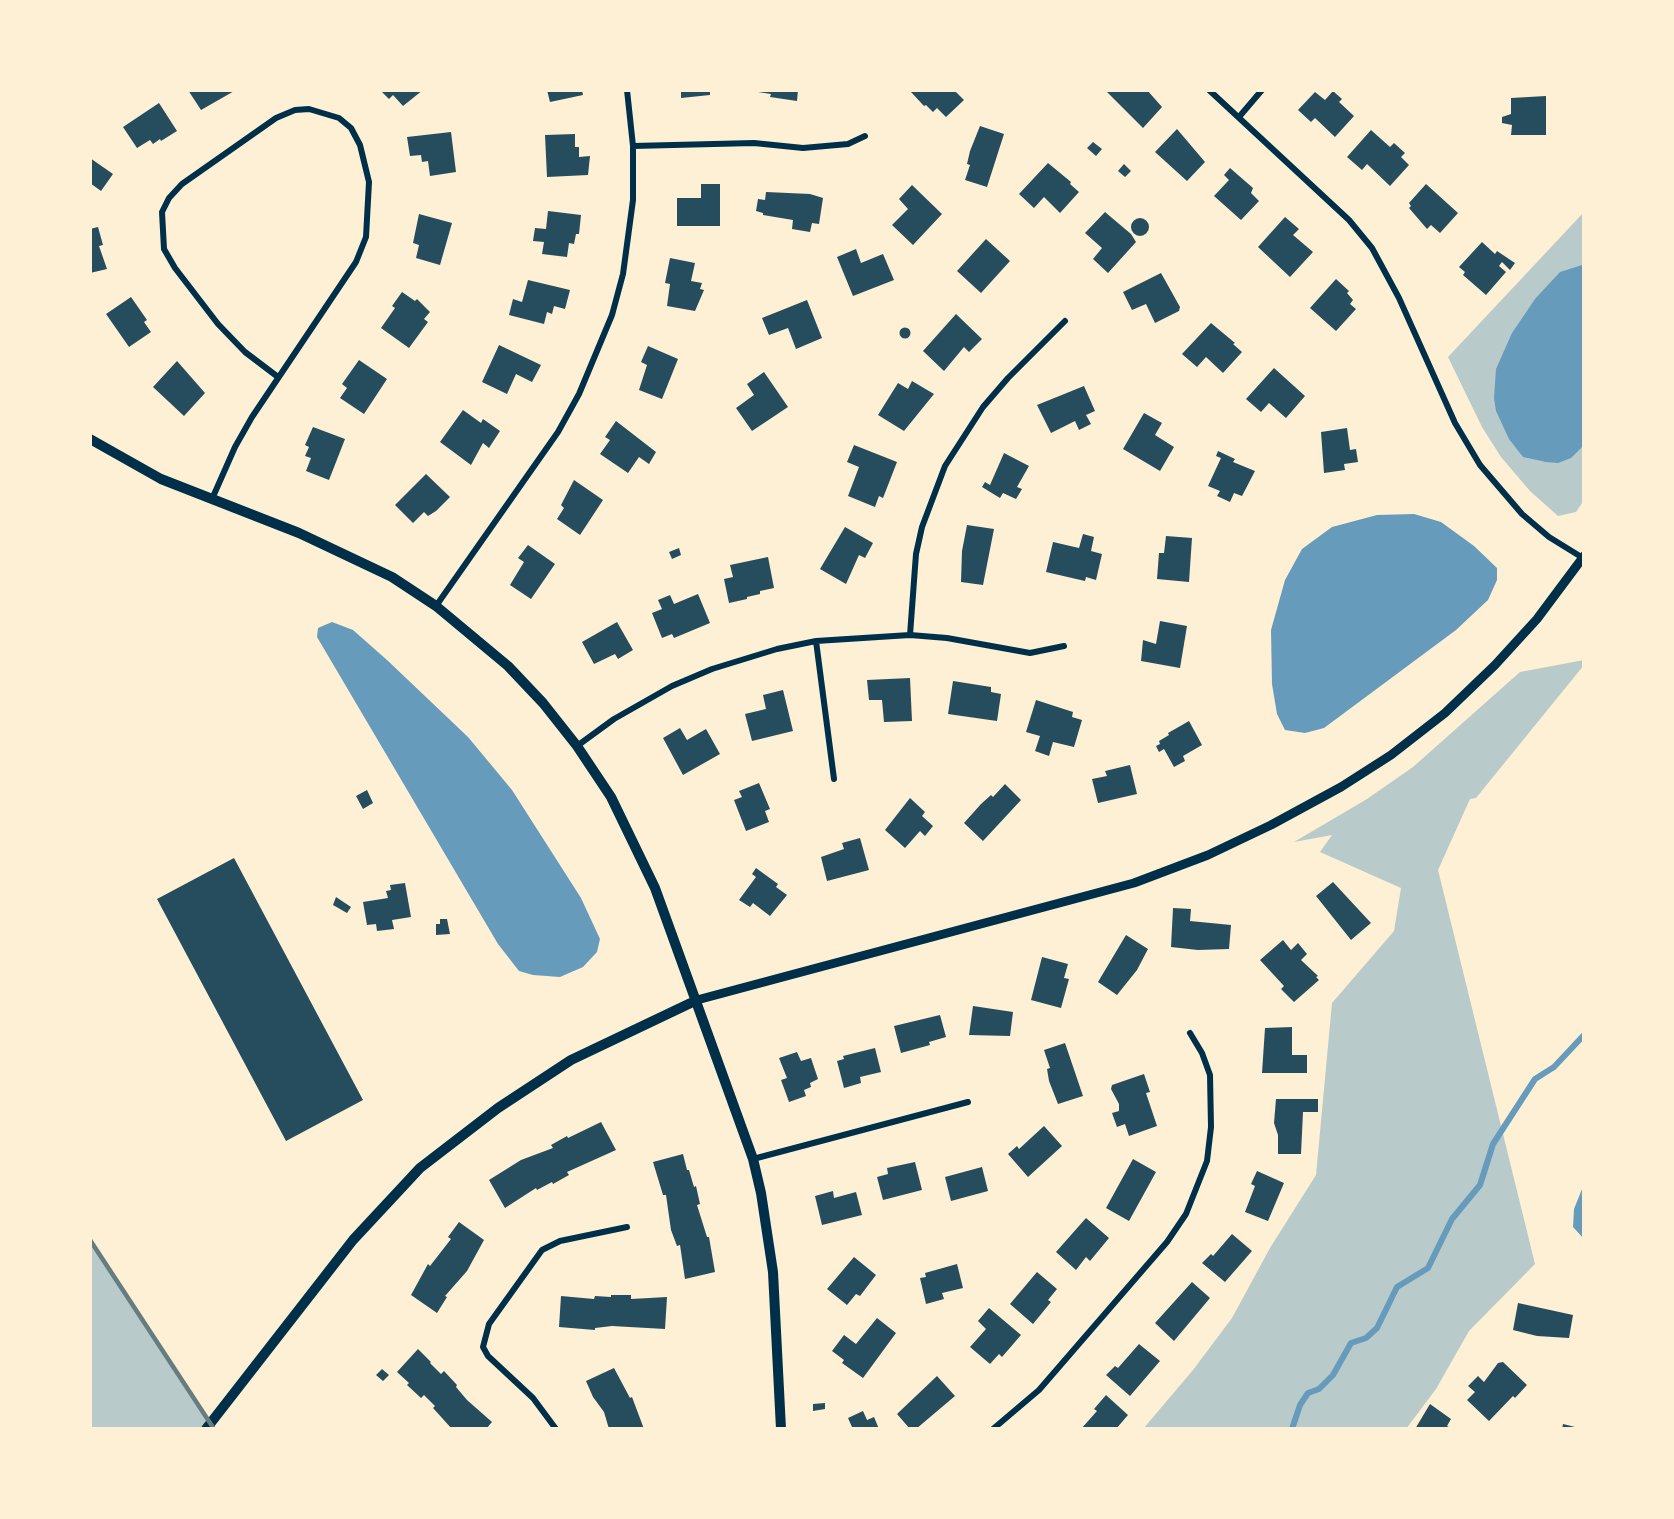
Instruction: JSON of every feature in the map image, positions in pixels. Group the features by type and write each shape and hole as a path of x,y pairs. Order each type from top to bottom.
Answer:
{"main road":[{"path":"90,439 162,479 343,553 392,577 436,606 508,666 543,703 577,746 611,796 634,840 668,921 753,1159 762,1193 773,1272 781,1429"},
{"path":"206,1429 353,1240 420,1168 498,1108 572,1060 697,1000"}],"street":[{"path":"436,606 558,432 579,394 612,315 623,274 632,211 633,146 627,90"},
{"path":"697,1000 1123,887 1208,855 1271,825 1341,787 1382,761 1445,712 1495,665 1537,618 1584,557 1549,537 1522,514 1480,465 1455,423 1399,298 1372,248 1350,220 1209,90"},
{"path":"1239,117 1262,90"},
{"path":"212,499 235,447 278,377 356,262 366,237 369,218 369,182 360,145 351,128 339,118 309,110 295,110 276,118 191,177 169,198 162,212 164,249 175,268 218,324 245,352 278,377"},
{"path":"633,146 754,143 803,148 848,144 865,136"},
{"path":"910,635 918,545 932,498 945,466 983,407 1065,321"},
{"path":"577,746 614,719 672,686 745,658 816,641 910,635 947,638 1030,653 1064,646"},
{"path":"816,641 834,779"},
{"path":"993,1429 1039,1390 1167,1242 1186,1214 1207,1161 1211,1127 1210,1075 1202,1053 1190,1033"},
{"path":"753,1159 968,1102"},
{"path":"556,1429 533,1398 488,1356 483,1347 489,1324 542,1250 560,1241 627,1227"}],"lane":[{"path":"90,734 90,741"}],"shaded area":[{"path":"1584,212 1584,500 1576,512 1558,516 1530,491 1501,457 1482,427 1448,357"},
{"path":"1584,660 1584,665 1476,798 1470,799 1438,870 1535,1264 1469,1331 1436,1389 1406,1429 1143,1429 1193,1370 1232,1318 1270,1248 1316,1175 1332,1003 1394,931 1401,888 1320,852 1332,835 1294,842 1367,799 1413,767 1520,672"},
{"path":"90,1240 179,1379 212,1429 90,1429"}],"water":[{"path":"1584,266 1584,445 1571,458 1558,463 1523,457 1509,439 1496,411 1494,398 1496,369 1512,333 1535,299 1560,272"},
{"path":"1414,514 1441,522 1474,546 1497,568 1497,580 1488,600 1456,630 1324,728 1305,733 1285,730 1277,714 1272,684 1271,630 1285,580 1302,549 1332,527 1377,515"},
{"path":"332,622 353,630 387,660 468,737 512,790 581,898 600,939 597,952 583,967 560,977 533,975 519,971 498,944 317,637 318,628"},
{"path":"1584,1184 1584,1239 1573,1227 1574,1209"}],"building":[{"path":"188,90 236,90 201,110"},
{"path":"380,90 423,90 403,106 393,95 389,99"},
{"path":"547,90 582,90 583,95 550,102"},
{"path":"681,90 710,90 710,95 681,98"},
{"path":"758,90 798,90 797,101 770,97 771,94 758,92"},
{"path":"913,90 954,90 964,100 946,117 937,108 933,112 926,105 924,106 911,92"},
{"path":"1105,90 1147,90 1162,107 1143,128"},
{"path":"1333,91 1342,99 1339,102 1354,116 1335,137 1315,118 1311,122 1298,110 1315,92 1325,100"},
{"path":"1546,96 1546,135 1511,135 1512,125 1502,123 1502,117 1511,114 1511,98"},
{"path":"159,103 177,131 161,141 160,139 153,144 150,140 137,148 123,127"},
{"path":"980,126 1004,134 987,187 965,180 970,165 967,164 970,151"},
{"path":"1177,129 1205,162 1187,181 1155,152"},
{"path":"1371,130 1390,147 1394,143 1405,153 1401,157 1409,165 1390,186 1367,164 1362,170 1347,157"},
{"path":"451,132 456,172 430,176 428,161 422,162 421,155 410,156 407,137"},
{"path":"575,134 575,147 579,147 579,157 590,156 588,175 547,177 545,135"},
{"path":"1093,142 1102,149 1096,156 1087,148"},
{"path":"90,158 113,174 101,191 90,183"},
{"path":"1048,163 1071,182 1070,184 1079,192 1060,213 1044,197 1034,208 1019,194"},
{"path":"1124,164 1131,171 1125,177 1118,171"},
{"path":"1230,168 1253,188 1251,193 1259,201 1241,220 1214,196 1229,180 1224,175"},
{"path":"701,184 720,184 720,226 677,226 677,198 701,198"},
{"path":"1426,184 1458,213 1440,233 1431,225 1427,229 1409,208 1411,206 1409,203"},
{"path":"912,185 942,214 913,245 892,225 908,209 899,199"},
{"path":"766,192 810,194 823,198 819,224 812,223 810,232 792,229 793,220 763,215 756,211 758,199 765,200"},
{"path":"548,211 581,215 579,234 576,234 574,244 569,243 567,257 542,254 544,242 533,241 535,228 546,229"},
{"path":"1105,212 1131,234 1136,242 1108,273 1093,259 1102,248 1085,233"},
{"path":"419,214 452,223 440,265 416,258 419,245 413,243"},
{"path":"1285,217 1299,229 1293,235 1313,252 1290,277 1258,247"},
{"path":"1140,218 1146,221 1149,227 1146,233 1140,236 1134,233 1131,227 1134,221"},
{"path":"98,227 103,245 99,246 107,269 90,273 90,229"},
{"path":"986,239 1010,261 981,293 957,271"},
{"path":"1482,242 1495,254 1497,251 1515,263 1510,270 1502,262 1499,266 1506,272 1486,295 1463,275 1465,272 1459,267"},
{"path":"856,249 861,263 883,254 894,280 853,296 837,257"},
{"path":"670,258 695,263 691,281 702,283 700,289 704,290 695,311 667,306 670,284 665,283"},
{"path":"1161,273 1180,307 1179,311 1155,323 1146,304 1132,310 1123,292"},
{"path":"1336,279 1349,291 1347,293 1353,300 1350,304 1356,309 1336,331 1310,308"},
{"path":"528,280 570,290 565,309 554,306 552,314 547,312 544,324 509,315 513,299 522,302"},
{"path":"402,292 415,301 417,299 430,312 424,319 428,322 409,348 381,328 395,308 392,306"},
{"path":"131,297 147,320 144,322 151,332 129,347 106,314"},
{"path":"807,300 822,338 796,349 788,328 769,335 762,318"},
{"path":"956,314 982,339 969,352 964,347 944,371 923,351"},
{"path":"1211,323 1242,352 1223,373 1206,357 1197,367 1182,354"},
{"path":"905,328 909,329 909,337 905,338 901,337 900,333 901,329"},
{"path":"499,345 541,365 532,382 516,374 507,394 482,382"},
{"path":"648,346 678,359 662,399 639,390 647,365 641,362"},
{"path":"359,360 387,379 364,414 340,398 347,388 342,384"},
{"path":"177,361 205,393 184,416 153,387"},
{"path":"1274,368 1305,396 1286,418 1269,403 1261,412 1246,399"},
{"path":"764,372 788,407 752,431 736,408 754,395 747,384"},
{"path":"912,381 934,394 904,431 878,415 898,383 908,389"},
{"path":"1084,386 1095,411 1086,415 1091,424 1079,430 1075,421 1051,433 1037,405"},
{"path":"463,410 481,423 483,419 500,431 489,448 483,443 471,465 440,442"},
{"path":"1144,413 1162,423 1155,435 1174,447 1160,471 1123,449"},
{"path":"616,421 656,452 649,464 639,457 628,473 600,454 610,440 605,437"},
{"path":"313,427 345,439 329,480 306,471 311,458 305,456 309,447 305,445"},
{"path":"1347,428 1350,450 1356,449 1358,462 1344,464 1345,470 1324,473 1321,432"},
{"path":"854,445 897,462 883,498 879,496 875,507 848,496 859,467 847,462"},
{"path":"1218,451 1235,459 1233,462 1255,471 1242,496 1234,493 1230,502 1217,496 1220,491 1208,486 1221,458 1216,456"},
{"path":"1004,453 1029,466 1017,487 1022,489 1016,499 1003,493 1000,498 982,487 985,482 990,485"},
{"path":"426,474 450,497 436,511 428,516 424,512 413,523 395,505"},
{"path":"574,480 603,500 580,535 557,519 564,508 561,505"},
{"path":"967,525 994,529 983,585 961,582 962,551"},
{"path":"845,527 873,543 865,558 859,555 846,584 820,569"},
{"path":"1083,534 1094,537 1091,551 1102,554 1096,580 1086,577 1085,581 1046,572 1053,542 1079,548"},
{"path":"1166,536 1192,538 1189,582 1157,579 1159,553 1164,553"},
{"path":"528,545 555,564 531,599 510,585 524,562 518,558"},
{"path":"679,548 681,555 672,559 669,552"},
{"path":"768,557 774,588 760,591 760,594 747,597 747,599 729,603 724,579 733,577 730,565"},
{"path":"698,594 710,623 674,638 672,634 662,638 652,613 662,609 658,600 670,595 674,604"},
{"path":"1160,621 1187,626 1180,668 1141,661 1143,640 1156,644"},
{"path":"617,622 633,650 618,659 615,654 594,664 582,642"},
{"path":"910,678 912,721 884,722 882,700 869,700 867,680"},
{"path":"953,681 991,687 991,692 1001,694 997,721 948,714"},
{"path":"783,690 793,731 752,741 745,714 766,709 763,695"},
{"path":"1036,700 1073,712 1072,717 1082,720 1074,747 1053,742 1049,756 1035,751 1040,736 1026,732"},
{"path":"1189,721 1202,745 1183,756 1185,761 1174,767 1164,749 1159,752 1156,746 1160,744 1159,741 1169,735 1168,733"},
{"path":"680,728 687,740 706,729 720,754 683,775 663,738"},
{"path":"1130,765 1137,794 1098,803 1092,779 1107,776 1105,771"},
{"path":"759,783 770,809 765,811 769,822 746,831 734,800 742,797 739,791"},
{"path":"1005,784 1021,800 983,841 964,823 981,804 991,795 993,797"},
{"path":"367,790 373,803 363,809 356,796"},
{"path":"910,798 925,812 922,816 933,826 925,836 920,831 905,848 885,830"},
{"path":"860,838 869,870 827,881 821,857 844,849 842,843"},
{"path":"234,858 363,1100 286,1141 157,899"},
{"path":"756,868 778,884 776,887 787,895 770,916 753,903 750,907 739,900 756,877 752,874"},
{"path":"1333,882 1371,923 1351,940 1316,896"},
{"path":"405,883 411,917 392,920 394,929 377,931 376,924 367,925 363,902 388,898 386,891 391,890 390,885"},
{"path":"336,897 351,907 347,913 333,905"},
{"path":"1173,908 1191,909 1190,921 1231,925 1229,949 1198,950 1171,947"},
{"path":"440,919 447,919 450,934 436,935 436,924 440,924"},
{"path":"1126,935 1148,949 1137,970 1117,995 1098,982"},
{"path":"1283,940 1291,950 1298,943 1307,954 1301,960 1318,976 1316,977 1319,980 1294,1002 1281,989 1284,986 1260,960"},
{"path":"1042,957 1068,964 1064,978 1069,979 1061,1008 1031,1000"},
{"path":"973,1006 1013,1012 1010,1036 969,1035"},
{"path":"940,1015 946,1037 929,1042 930,1045 901,1053 894,1026"},
{"path":"1292,1027 1292,1055 1307,1055 1307,1073 1262,1073 1265,1028"},
{"path":"1065,1043 1083,1096 1058,1104 1049,1081 1047,1069 1050,1068 1044,1050"},
{"path":"875,1048 881,1072 860,1077 861,1083 844,1088 837,1061 844,1059 843,1056"},
{"path":"797,1052 801,1061 811,1058 818,1079 810,1083 811,1087 804,1090 806,1096 789,1102 781,1080 787,1078 779,1058"},
{"path":"1144,1074 1150,1092 1146,1093 1157,1126 1129,1136 1125,1124 1117,1127 1112,1113 1119,1111 1119,1104 1111,1089 1112,1085"},
{"path":"1276,1099 1318,1099 1318,1112 1303,1112 1301,1154 1278,1154 1278,1135 1274,1123"},
{"path":"601,1122 616,1150 567,1172 569,1175 553,1184 552,1182 537,1190 536,1188 505,1208 489,1180 521,1160 553,1148 551,1145 567,1136 568,1138"},
{"path":"1044,1126 1062,1146 1028,1177 1008,1154 1017,1146 1019,1149"},
{"path":"683,1154 687,1170 689,1170 694,1187 696,1186 700,1204 697,1205 707,1237 709,1237 715,1272 685,1279 680,1245 677,1246 671,1230 666,1195 663,1195 653,1162"},
{"path":"1133,1159 1156,1172 1129,1221 1106,1208"},
{"path":"915,1162 922,1190 883,1200 877,1177 888,1174 887,1168"},
{"path":"982,1167 988,1191 951,1201 945,1177"},
{"path":"1257,1171 1284,1183 1268,1221 1245,1212 1255,1186 1251,1184"},
{"path":"833,1191 834,1198 856,1192 862,1215 822,1225 815,1196"},
{"path":"1086,1218 1109,1238 1090,1261 1086,1257 1076,1270 1056,1252"},
{"path":"459,1222 484,1240 467,1271 445,1296 447,1297 437,1313 411,1295 428,1264 430,1266 451,1239 448,1237"},
{"path":"1232,1234 1252,1251 1225,1282 1202,1263 1211,1254 1213,1256"},
{"path":"854,1257 876,1275 860,1296 856,1294 847,1305 827,1289"},
{"path":"957,1264 963,1288 942,1293 944,1299 926,1304 920,1278 926,1277 925,1273"},
{"path":"1037,1272 1057,1289 1048,1300 1051,1302 1033,1324 1010,1304"},
{"path":"1192,1282 1210,1298 1174,1341 1155,1323"},
{"path":"611,1295 631,1295 631,1299 667,1297 665,1329 612,1326 595,1328 595,1330 559,1327 561,1296 594,1299 595,1296 611,1297"},
{"path":"1518,1303 1573,1315 1569,1338 1537,1336 1513,1330"},
{"path":"989,1308 1021,1335 1002,1357 999,1354 990,1364 970,1347 986,1329 978,1321"},
{"path":"877,1318 896,1333 863,1378 842,1363 844,1360 832,1351 844,1335 856,1344"},
{"path":"1139,1344 1160,1361 1130,1396 1106,1375 1115,1366 1118,1368"},
{"path":"418,1349 441,1374 444,1371 467,1400 492,1422 486,1429 452,1429 424,1395 421,1398 407,1385 409,1383 397,1372"},
{"path":"1503,1362 1527,1385 1489,1421 1467,1400 1475,1392 1468,1386 1478,1376 1484,1382 1498,1363"},
{"path":"614,1368 630,1398 632,1397 644,1429 609,1429 604,1412 593,1397 586,1381"},
{"path":"382,1369 389,1375 383,1381 376,1375"},
{"path":"937,1376 955,1396 916,1429 910,1429 897,1414"},
{"path":"1106,1395 1128,1415 1116,1429 1081,1429 1097,1411 1094,1409"},
{"path":"825,1403 825,1409 813,1411 813,1404"},
{"path":"1430,1404 1451,1419 1447,1426 1452,1429 1415,1429"},
{"path":"863,1411 867,1420 874,1417 879,1429 847,1429 852,1427 848,1418"},
{"path":"1563,1424 1579,1428 1579,1429 1562,1429"}],"waterway":[{"path":"1292,1429 1300,1405 1308,1393 1319,1389 1333,1375 1351,1343 1366,1338 1377,1328 1397,1287 1428,1268 1452,1219 1480,1185 1493,1144 1535,1079 1554,1067 1584,1035"}],"railway":[{"path":"90,1240 214,1429"}]}
